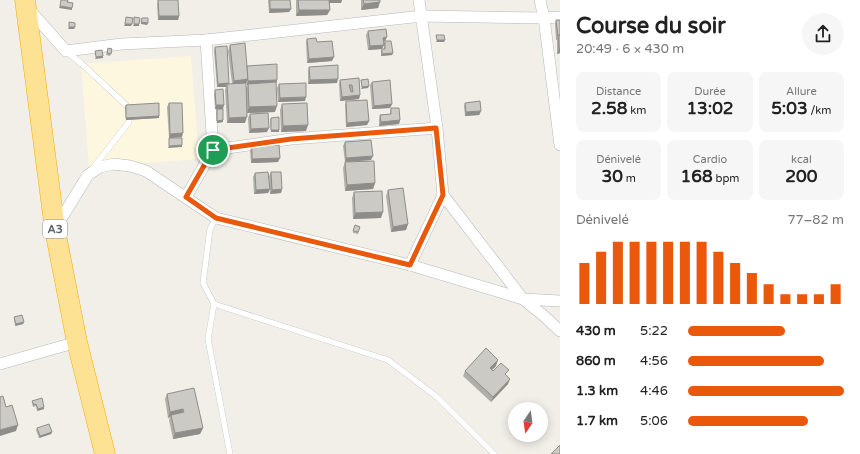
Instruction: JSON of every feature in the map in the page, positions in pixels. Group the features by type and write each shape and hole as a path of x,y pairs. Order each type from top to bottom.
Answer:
{"highway":[{"name":"A3","path":"25,2 55,230 77,342 105,454"}],"street":[{"path":"410,265 443,195 420,0"},
{"path":"540,0 544,18 560,145"},
{"path":"25,2 66,51 122,44 206,40 422,16 544,18 560,16"},
{"path":"186,197 213,150 206,40"},
{"path":"213,150 291,139 436,128"},
{"path":"55,230 88,175 100,166 114,164 130,166 146,171 216,218 410,265 523,299 560,301"},
{"path":"443,195 523,299 560,331"},
{"path":"544,316 560,321"},
{"path":"0,364 77,342"}],"lane":[{"path":"66,51 127,106"},
{"path":"88,175 129,122"},
{"path":"216,218 210,229 203,282 214,304 208,339 230,454"},
{"path":"214,304 388,360 437,397 494,454"}],"shaded area":[{"path":"191,56 199,159 89,167 81,64"}],"building":[{"path":"61,0 68,0 67,2 73,3 72,8 60,6"},
{"path":"158,0 178,0 179,16 159,16"},
{"path":"270,0 290,0 291,9 270,9"},
{"path":"298,0 329,0 330,10 299,10"},
{"path":"363,0 380,0 380,2 364,4"},
{"path":"126,17 133,18 132,24 125,24"},
{"path":"134,17 140,18 139,24 134,24"},
{"path":"142,18 148,18 148,23 141,22"},
{"path":"556,20 560,20 560,35 558,36"},
{"path":"69,22 75,23 75,27 69,27"},
{"path":"386,29 387,37 383,38 384,45 370,46 368,31"},
{"path":"436,35 444,35 445,40 437,40"},
{"path":"558,35 560,35 560,48 559,48"},
{"path":"316,38 317,42 332,41 334,57 309,59 307,39"},
{"path":"385,41 391,41 393,53 382,54 382,49 385,49"},
{"path":"245,43 248,79 234,81 230,45"},
{"path":"227,46 229,83 218,84 215,47"},
{"path":"108,48 112,49 111,54 107,53"},
{"path":"102,50 103,56 96,57 95,51"},
{"path":"277,64 277,80 248,81 247,66"},
{"path":"338,65 338,79 310,80 309,67"},
{"path":"359,78 360,95 342,97 340,80","holes":["349,85 352,85 353,92 351,92"]},
{"path":"368,79 369,86 362,87 361,80"},
{"path":"390,80 392,104 374,106 372,82"},
{"path":"276,82 277,106 249,107 248,84"},
{"path":"246,83 247,117 229,118 227,84"},
{"path":"306,83 306,97 280,98 279,84"},
{"path":"223,89 224,105 216,105 215,90"},
{"path":"367,100 369,121 347,123 346,101"},
{"path":"480,101 481,111 466,112 465,103"},
{"path":"159,103 159,116 126,118 126,105"},
{"path":"169,103 182,103 183,133 170,134"},
{"path":"307,103 308,125 283,126 282,104"},
{"path":"391,108 399,108 400,120 381,122 380,115 391,114"},
{"path":"217,109 223,109 223,120 217,121"},
{"path":"268,113 269,128 251,129 250,114"},
{"path":"279,117 279,130 271,130 271,118"},
{"path":"169,138 182,138 182,145 169,146"},
{"path":"371,140 373,156 346,158 345,142"},
{"path":"279,145 280,158 252,159 252,146"},
{"path":"374,161 375,183 347,185 345,162"},
{"path":"268,172 270,189 256,190 255,173"},
{"path":"271,172 281,172 282,189 272,190"},
{"path":"403,188 408,224 393,227 388,190"},
{"path":"382,191 383,212 355,213 354,192"},
{"path":"355,225 360,227 358,232 353,231"},
{"path":"22,315 24,322 16,324 14,317"},
{"path":"486,348 498,360 490,368 493,371 501,363 509,370 505,374 510,379 493,397 465,371"},
{"path":"194,388 203,428 175,433 171,415 184,412 183,409 170,412 167,394"},
{"path":"3,396 6,407 12,405 18,425 0,430 0,397"},
{"path":"42,398 44,407 38,409 36,404 34,405 32,401"},
{"path":"49,424 52,432 40,436 37,428"},
{"path":"560,445 560,454 551,454"}],"route":[{"path":"436,128 443,195 410,265 216,218 186,197 213,150 291,139 436,128"}]}
